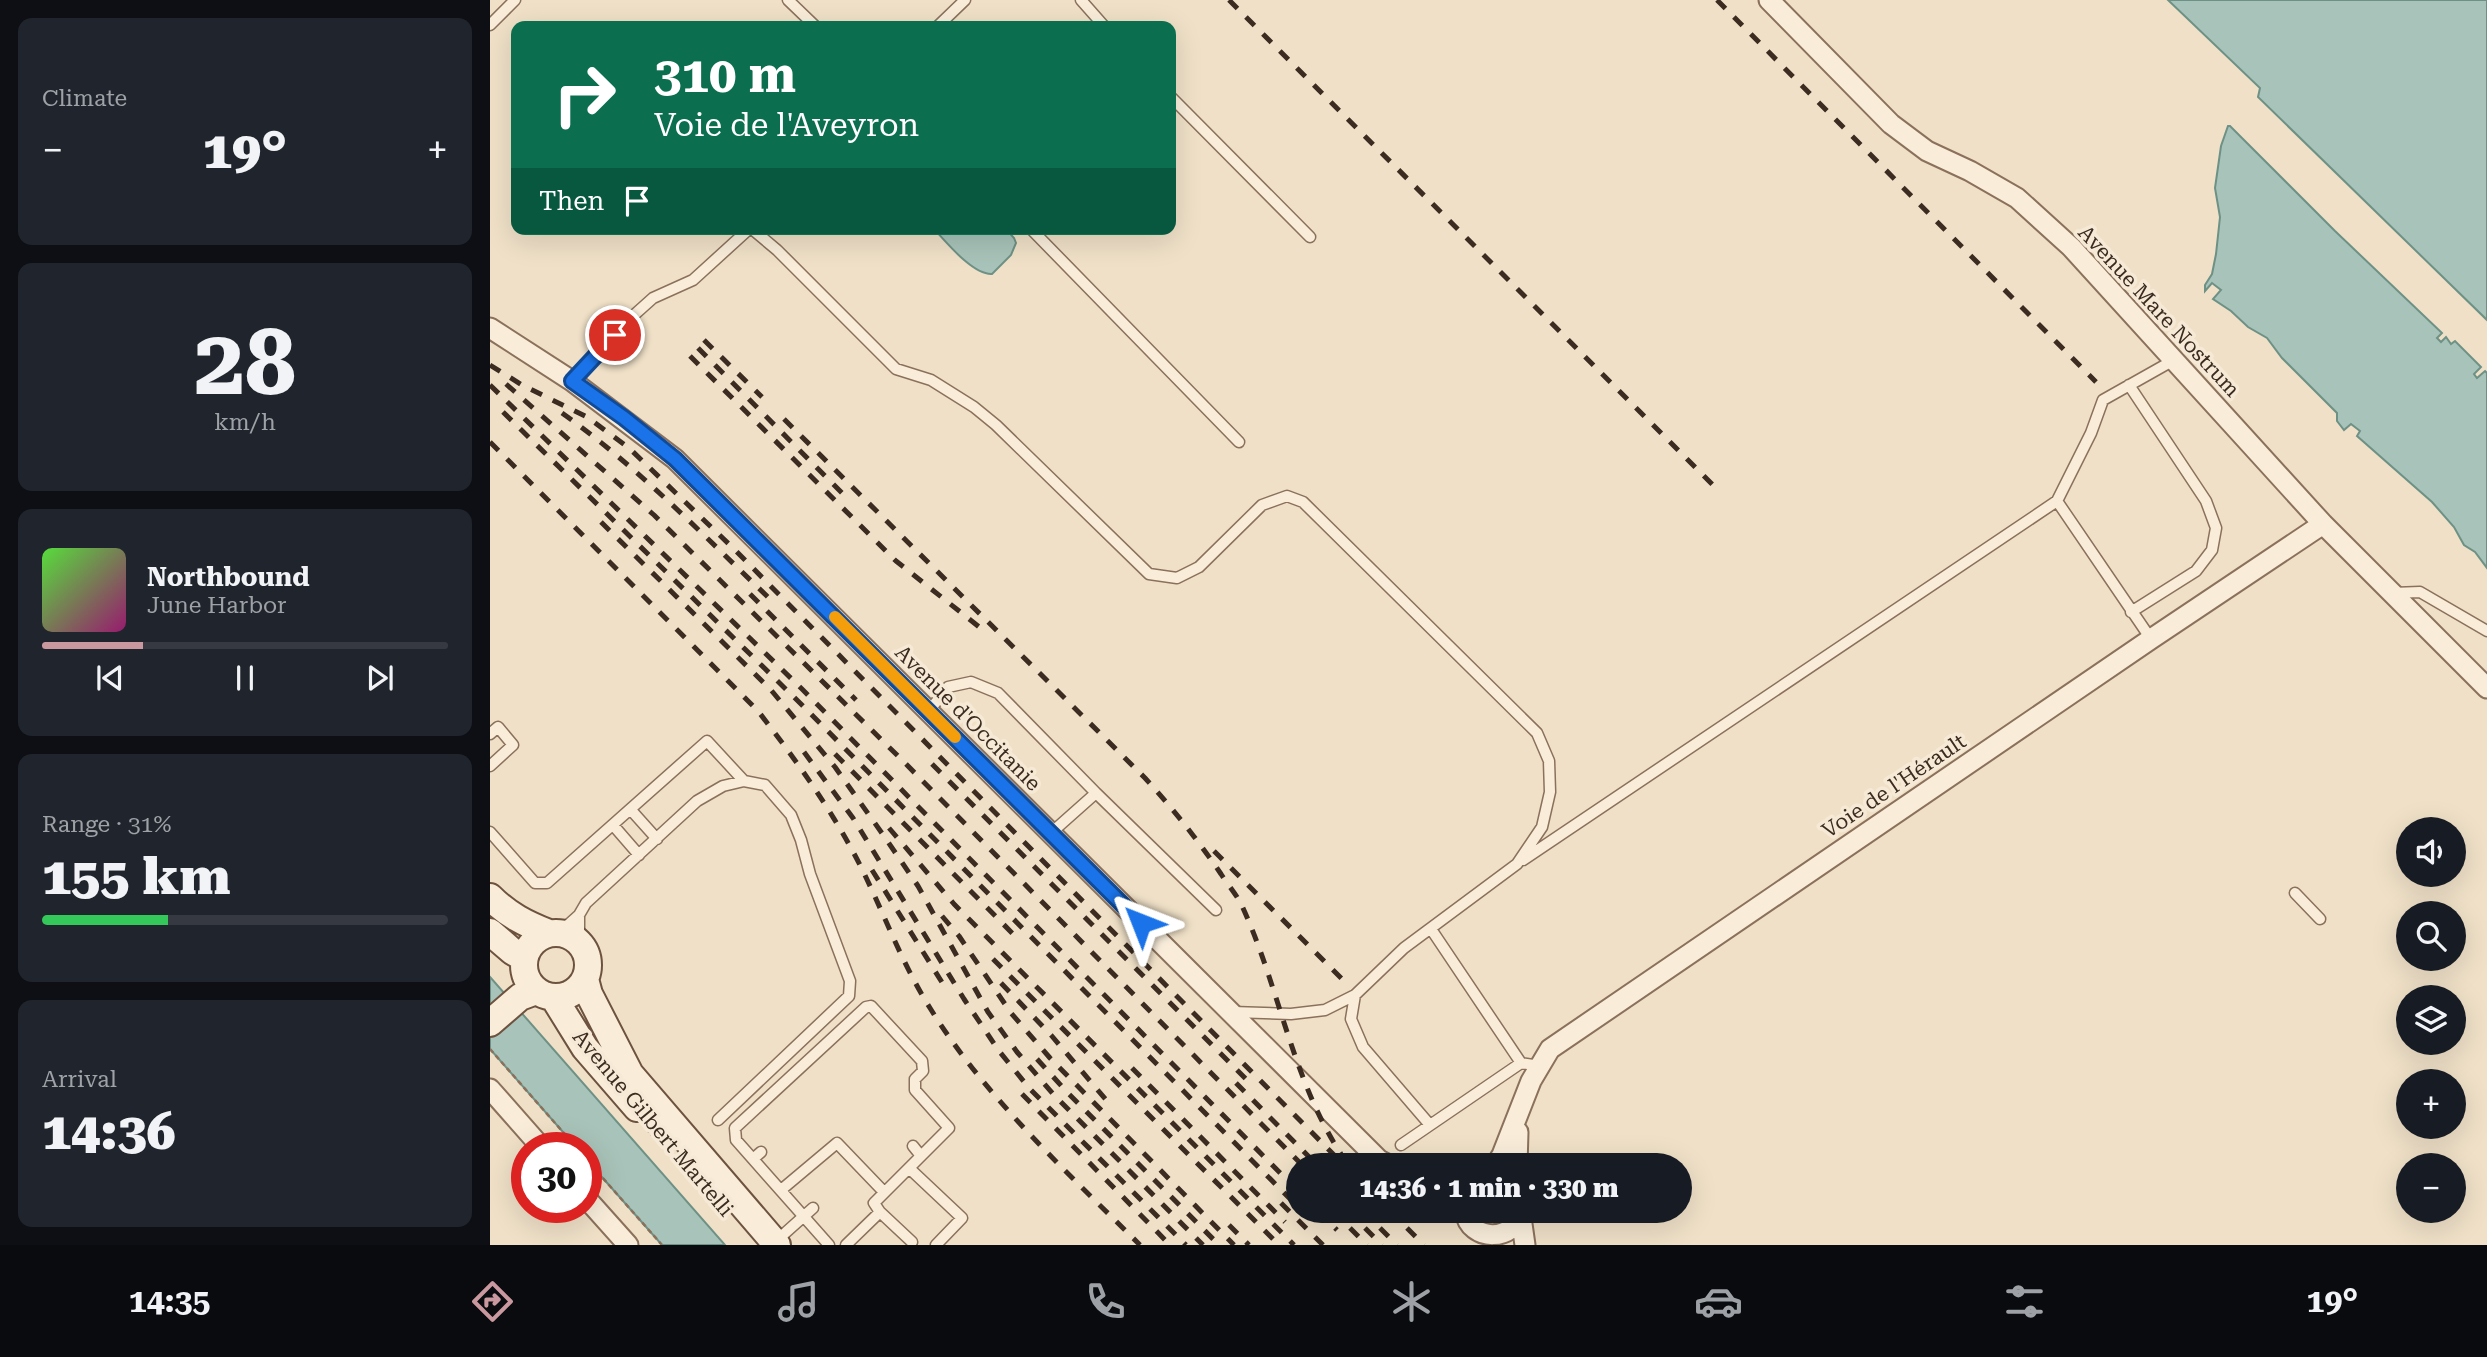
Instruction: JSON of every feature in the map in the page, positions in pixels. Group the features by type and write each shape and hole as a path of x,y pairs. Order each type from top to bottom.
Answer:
{"main road":[{"path":"490,897 504,912 522,922 562,936 587,960 585,979 573,993 532,985 512,951 490,932"},
{"path":"490,1023 532,985 533,942 562,936"},
{"name":"Avenue Gilbert Martelli","path":"585,979 589,994 631,1074 769,1244"},
{"name":"Avenue Gilbert Martelli","path":"532,985 585,1048 769,1244"}],"street":[{"name":"Avenue Mare Nostrum","path":"1769,0 1891,124 1927,151 1970,171 2017,198 2071,247 2323,524 2487,688"},
{"name":"Avenue d'Occitanie","path":"490,328 572,381 675,459 1372,1153"},
{"name":"Voie de l'Hérault","path":"1504,1153 1531,1081 1531,1065 1550,1049 2323,524"},
{"path":"490,1089 528,1132"},
{"path":"1518,1153 1520,1112"},
{"path":"602,1216 628,1245"},
{"path":"1470,1223 1491,1240 1512,1228 1515,1223"},
{"path":"1522,1223 1525,1245"}],"lane":[{"path":"490,25 515,0"},
{"path":"788,0 810,21"},
{"path":"943,21 965,0"},
{"path":"1081,0 1100,21"},
{"path":"1176,102 1310,237"},
{"path":"572,381 653,298 693,279 744,235"},
{"path":"758,235 777,250 896,369 931,380 974,407 996,425 1149,574 1177,578 1199,567 1262,505 1287,496 1303,502 1537,733 1549,761 1550,792 1542,827 1517,864"},
{"path":"1037,235 1239,442"},
{"path":"1231,1012 1291,1014 1325,1010 1355,995 1404,948 1517,864 2057,501 2091,433 2103,400 2174,360"},
{"path":"2129,386 2206,501 2216,528 2213,550 2196,571 2131,612"},
{"path":"2057,501 2151,639"},
{"path":"2392,593 2420,592 2487,631"},
{"path":"929,711 948,687 971,682 998,693 1216,911"},
{"path":"490,734 498,727 513,745 490,765"},
{"path":"490,832 535,883 547,883 706,741 744,781"},
{"path":"562,936 586,903 697,801 723,786 744,781 765,785 791,815 850,981 849,996 718,1120"},
{"path":"1051,833 1096,793"},
{"path":"631,810 657,839"},
{"path":"613,825 639,855"},
{"path":"2295,893 2320,919"},
{"path":"562,936 579,915"},
{"path":"1401,1145 1531,1065 1431,929"},
{"path":"1355,995 1351,1019 1363,1047 1430,1125"},
{"path":"829,1245 781,1190 757,1155 736,1140 735,1128 866,1007 871,1006 893,1037 922,1060 923,1071 915,1079 915,1090 949,1128 874,1203 912,1242"},
{"path":"781,1190 837,1143 884,1192"},
{"path":"913,1146 921,1156"},
{"path":"910,1169 962,1218 936,1245"},
{"path":"769,1244 813,1208"},
{"path":"846,1245 880,1212"}],"path":[{"path":"490,1049 563,1132"},
{"path":"602,1177 662,1245"}],"water":[{"path":"2168,0 2487,0 2487,320 2258,97 2260,88"},
{"path":"2228,126 2442,333 2437,338 2441,342 2446,337 2451,344 2455,341 2481,367 2474,374 2477,378 2485,371 2487,373 2487,568 2475,552 2464,545 2454,527 2432,502 2357,436 2360,431 2351,424 2344,430 2337,421 2337,413 2282,358 2267,338 2248,327 2213,299 2221,290 2212,283 2205,291 2216,254 2220,217 2215,188 2221,146"},
{"path":"940,235 1011,235 1016,243 1011,255 992,274 977,269"},
{"path":"490,977 725,1245 662,1245 602,1177 602,1132 563,1132 490,1049"}],"railway":[{"path":"1229,0 1717,489"},
{"path":"1717,0 2096,382"},
{"path":"704,340 762,397"},
{"path":"698,348 850,501"},
{"path":"690,356 896,561 983,630"},
{"path":"490,365 522,385 587,417 629,448 733,548 1332,1153"},
{"path":"506,384 654,515 901,759 1290,1153"},
{"path":"490,385 802,689 1286,1179"},
{"path":"503,412 802,705 1286,1195"},
{"path":"562,413 644,479 770,599"},
{"path":"784,419 1145,778 1194,837 1242,906 1310,1095 1340,1153"},
{"path":"490,442 758,711 800,767 838,825 860,865 910,973 952,1041 1001,1103 1140,1245"},
{"path":"601,522 771,690 835,767 918,886 988,1012 1017,1052 1054,1095 1203,1245"},
{"path":"750,594 856,700"},
{"path":"804,752 853,818 999,1051 1030,1089 1186,1245"},
{"path":"835,754 1019,940"},
{"path":"932,764 1253,1086"},
{"path":"889,828 954,904 1294,1245"},
{"path":"1214,851 1345,982"},
{"path":"872,870 948,992"},
{"path":"942,916 959,936 1011,1013 1050,1058 1234,1245"},
{"path":"993,959 1279,1245"},
{"path":"1001,983 1051,1035 1113,1108"},
{"path":"1037,1059 1219,1245"},
{"path":"1132,1068 1285,1222"},
{"path":"1236,1083 1305,1153"},
{"path":"1022,1094 1170,1245"},
{"path":"1281,1203 1323,1245"},
{"path":"1330,1223 1337,1230"},
{"path":"1345,1223 1367,1245"},
{"path":"1360,1223 1382,1245"},
{"path":"1375,1223 1397,1245"},
{"path":"1402,1223 1424,1245"},
{"path":"1229,1225 1249,1245"}],"slow traffic":[{"path":"835,617 955,737"}],"route":[{"path":"615,335 572,381 675,459 1141,923"}]}
